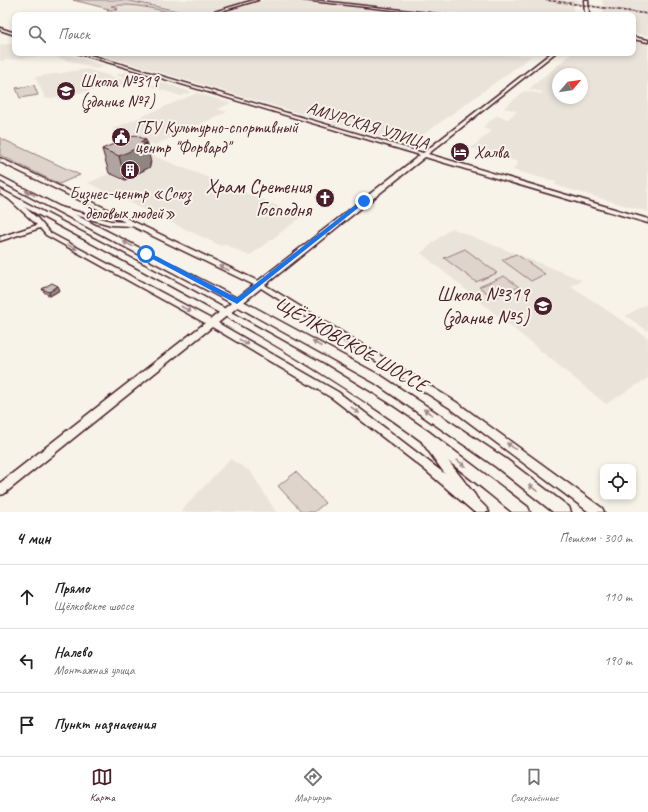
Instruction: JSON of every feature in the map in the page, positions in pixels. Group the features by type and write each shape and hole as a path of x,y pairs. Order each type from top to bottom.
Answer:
{"main road":[{"path":"586,0 587,12"},
{"path":"636,39 648,41"},
{"name":"ЩЁЛКОВСКОЕ ШОССЕ","path":"0,178 237,302 379,380 501,463 564,512"},
{"name":"ЩЁЛКОВСКОЕ ШОССЕ","path":"0,191 223,312 362,393 418,432 523,512"}],"street":[{"path":"215,12 257,0"},
{"path":"304,0 418,12"},
{"path":"0,29 12,33"},
{"name":"АМУРСКАЯ УЛИЦА","path":"90,56 422,156 648,221"},
{"path":"0,490 210,322 549,56"},
{"path":"0,160 259,284 313,316 453,405 598,512"},
{"path":"10,197 35,219 48,234 210,322 335,395 428,466 481,511"},
{"path":"60,209 112,223 136,226"},
{"path":"0,239 40,226"},
{"path":"418,432 481,511"}],"shaded area":[{"path":"73,0 125,0 182,12 170,12 137,6 111,6 118,8 114,9 118,10 107,10 109,9"},
{"path":"121,0 248,0 206,12 188,12"},
{"path":"264,0 290,0 388,12 223,12"},
{"path":"321,0 581,0 575,4 572,12 444,12"},
{"path":"602,0 648,0 648,36 636,34 636,12 604,12"},
{"path":"125,2 179,12 112,12 117,10 110,6"},
{"path":"636,41 648,43 648,212 555,185 556,182 513,170 519,162 471,148 492,131 482,128 496,116 508,119 517,111 504,108 524,91 541,94 543,92 529,89 552,70 552,104 588,104 588,68 554,68 568,56 636,56"},
{"path":"0,45 12,45 12,56 37,56 0,61"},
{"path":"73,56 106,66 96,69 56,57"},
{"path":"104,56 532,56 409,145"},
{"name":"Школа №319 (здание №7)","path":"87,69 133,83 46,99 35,77"},
{"path":"126,72 152,79 141,83 115,75"},
{"path":"160,82 192,92 181,96 149,86"},
{"path":"34,85 38,95 20,98 16,88"},
{"path":"197,93 231,103 218,109 227,112 155,145 112,129"},
{"path":"0,138 80,175 59,184 0,155"},
{"path":"149,154 303,216 249,256 224,244 221,246 88,183 108,174 123,181 150,168 145,156"},
{"name":"Школа №319 (здание №5)","path":"451,228 582,280 571,286 648,338 648,378 606,404 421,253"},
{"path":"465,249 497,273 476,282 444,258"},
{"path":"516,254 545,274 531,281 502,260"},
{"path":"504,276 519,287 494,298 479,287"},
{"path":"648,303 648,331 626,316"},
{"path":"230,459 250,471 276,512 180,512"},
{"path":"296,472 325,503 314,512 302,512 278,486"}],"building":[{"path":"135,135 146,140 140,142 146,144 119,156 102,149"},
{"path":"324,191 333,195 326,199 317,196"},
{"path":"52,283 58,286 49,292 42,289"}],"railway":[{"path":"546,0 633,12"},
{"path":"636,12 648,14"}],"place":[{"name":"Школа №319 (здание №7)","path":"66,91"},
{"name":"ГБУ Культурно-спортивный центр \"Форвард\"","path":"121,137"},
{"name":"Халва","path":"460,152"},
{"name":"Бизнес-центр «Союз деловых людей»","path":"130,170"},
{"name":"Храм Сретения Господня","path":"325,198"},
{"name":"Школа №319 (здание №5)","path":"543,306"}],"route":[{"path":"146,254 237,302 364,201"}]}
